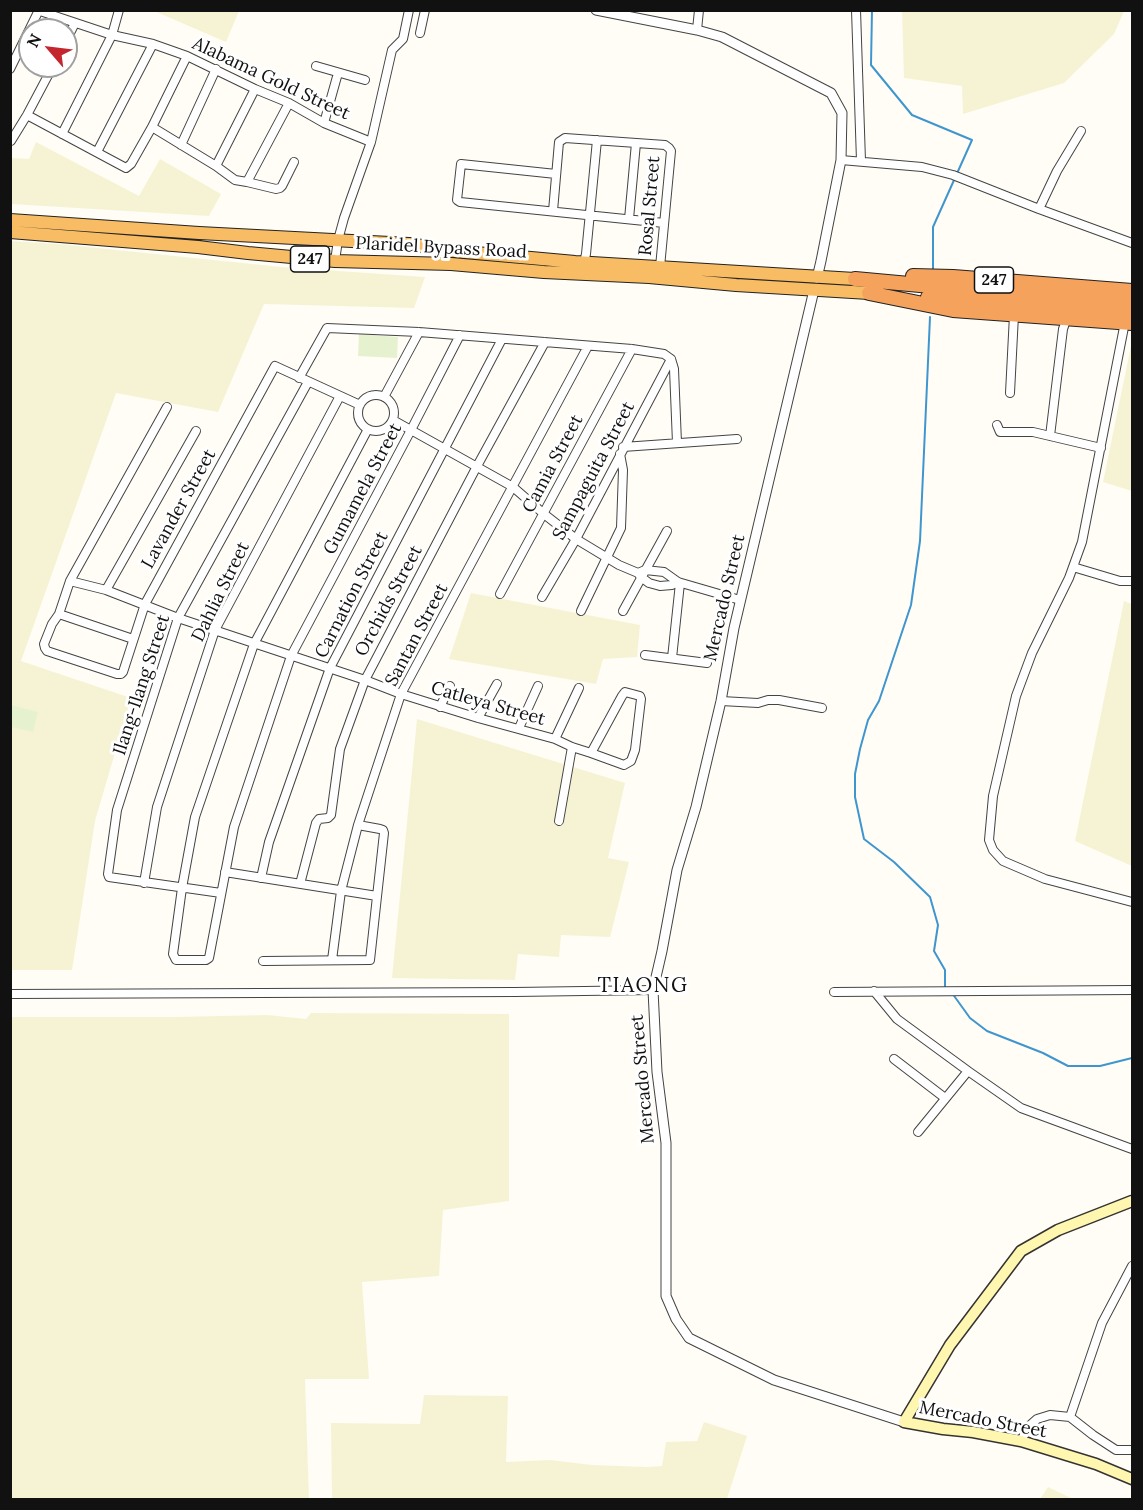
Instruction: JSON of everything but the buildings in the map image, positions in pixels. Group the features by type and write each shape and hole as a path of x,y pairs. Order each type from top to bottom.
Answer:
{"highway":[{"name":"Plaridel Bypass Road","path":"10,220 409,244 454,251 660,267 816,284 869,293"},
{"name":"Plaridel Bypass Road","path":"10,232 335,261 451,264 736,285 816,284 855,279"},
{"path":"855,279 1132,293"},
{"path":"869,293 994,302 1130,319"},
{"name":"247","path":"869,293 953,310 1067,318 1130,319"}],"main road":[{"path":"904,1422 950,1345 1022,1251 1058,1230 1132,1202"},
{"name":"Mercado Street","path":"904,1422 1021,1441 1096,1464 1132,1479"}],"street":[{"path":"62,134 112,35 119,10"},
{"path":"335,261 344,218 372,142 392,50 403,39 409,10"},
{"path":"420,33 424,10"},
{"name":"Mercado Street","path":"596,10 722,37 831,93 842,113 841,160 821,261 740,600 721,700 696,807 677,870 653,990 657,1072 666,1143 666,1296 676,1319 689,1338 774,1380 904,1422"},
{"path":"697,30 699,10"},
{"path":"856,10 861,161"},
{"path":"10,69 38,11"},
{"name":"Alabama Gold Street","path":"38,11 58,18"},
{"name":"Alabama Gold Street","path":"78,25 153,44 187,56 289,103 324,123 372,142"},
{"path":"97,152 153,44"},
{"path":"27,115 126,168 129,167 152,127 187,56"},
{"path":"316,66 365,80"},
{"path":"181,144 216,69"},
{"path":"324,123 338,73"},
{"path":"10,141 47,78"},
{"path":"216,165 255,89"},
{"path":"247,182 289,103"},
{"path":"152,127 216,165 235,180 280,188 294,162"},
{"path":"1039,209 1057,171 1081,131"},
{"path":"553,212 561,140 565,138 636,143 629,219"},
{"path":"584,262 597,140"},
{"name":"Rosal Street","path":"636,143 665,145 671,151 660,267"},
{"path":"841,160 922,167 954,175 1132,243"},
{"path":"556,174 461,164 457,200 664,222"},
{"path":"1010,393 1014,315"},
{"path":"1050,436 1063,328 1067,318"},
{"path":"1130,319 1079,555 1032,653 1016,696 993,796 989,840 993,850 1003,861 1045,879 1132,902"},
{"path":"360,405 299,378 327,328 420,332 632,349 664,354 671,359 674,369 678,443"},
{"path":"384,397 420,332"},
{"name":"Gumamela Street","path":"182,888 172,954 176,960 206,960 209,958 234,828 291,656 460,336"},
{"name":"Carnation Street","path":"261,878 269,842 330,668 502,339"},
{"name":"Orchids Street","path":"300,884 316,823 319,819 328,818 331,814 340,749 364,680 545,342"},
{"name":"Santan Street","path":"332,960 341,891 358,825 401,694 588,346"},
{"name":"Camia Street","path":"500,594 632,349"},
{"name":"Sampaguita Street","path":"542,597 576,539 671,359"},
{"name":"Lavander Street","path":"59,614 44,644 47,651 121,674 145,604 274,366 299,378"},
{"name":"Ilang-Ilang Street","path":"221,893 112,878 108,874 117,810 178,618 308,382"},
{"path":"373,395 384,397 392,404 394,415 390,425 379,430 363,426 358,416 360,405 367,397 373,395"},
{"name":"Dahlia Street","path":"144,883 157,807 215,630 340,396"},
{"path":"133,639 59,614 70,581 167,407"},
{"path":"393,420 513,487 576,539 619,565 641,573 664,572 679,583 740,600"},
{"path":"998,424 1000,432 1033,432 1101,448"},
{"path":"182,888 195,817 254,644 368,429"},
{"path":"106,590 196,431"},
{"path":"581,611 621,528 622,450 737,439"},
{"path":"623,611 641,573 667,531"},
{"path":"1073,567 1120,581 1132,581"},
{"path":"641,573 649,583 660,586 679,583"},
{"name":"Catleya Street","path":"70,581 106,590 178,618 440,707 555,739 572,747 624,765 631,761 635,750 640,696 625,692 591,753"},
{"path":"672,658 679,583"},
{"path":"645,655 707,663"},
{"path":"478,718 497,684"},
{"path":"440,707 450,686"},
{"path":"519,729 538,686"},
{"path":"555,739 579,688"},
{"path":"721,700 758,703 779,700 822,708"},
{"path":"559,821 572,747"},
{"path":"263,961 370,960 384,833 380,829 358,825"},
{"path":"225,872 377,896"},
{"path":"10,994 491,993 653,990"},
{"path":"834,992 1132,990"},
{"path":"874,992 897,1019 1021,1108 1132,1149"},
{"path":"894,1059 945,1098"},
{"path":"918,1132 968,1071"},
{"path":"1070,1417 1102,1323 1132,1266"},
{"path":"1021,1441 1028,1427 1037,1419 1050,1415 1070,1417 1116,1450 1132,1450"}],"shaded area":[{"path":"239,10 226,42 154,11"},
{"path":"902,10 1124,11 1114,34 1064,83 963,114 962,86 904,78"},
{"path":"36,142 139,196 160,159 221,194 209,216 11,204 11,158 29,159"},
{"path":"10,241 281,267 425,277 414,308 264,304 218,412 116,393 21,661 131,698 95,821 72,970 11,970"},
{"path":"1132,341 1132,491 1103,482"},
{"path":"471,593 640,625 637,657 603,659 596,684 449,659"},
{"path":"1124,601 1132,604 1132,866 1075,841"},
{"path":"417,719 625,783 608,858 629,862 610,937 561,935 559,957 518,954 515,980 392,978"},
{"path":"311,1013 509,1014 509,1201 443,1210 439,1276 362,1282 369,1379 305,1379 309,1499 11,1499 11,1017 267,1015 306,1019"},
{"path":"424,1395 508,1396 506,1462 550,1460 592,1465 662,1466 666,1442 697,1441 704,1422 747,1436 727,1499 332,1499 331,1423 420,1424"},
{"path":"1048,1487 1073,1499 1040,1499"}],"green space":[{"path":"359,334 398,337 397,358 358,356"},
{"path":"11,705 38,712 33,732 11,727"}],"waterway":[{"path":"872,10 871,65 912,115 972,140 933,227 933,272"},
{"path":"930,317 920,541 911,605 879,701 868,720 855,774 855,797 864,839 894,862 930,897 938,925 934,951 945,970 945,989"},
{"path":"952,993 970,1018 987,1031 1043,1053 1068,1066 1100,1066 1132,1058"}],"district":[{"name":"TIAONG","path":"643,986"}]}
